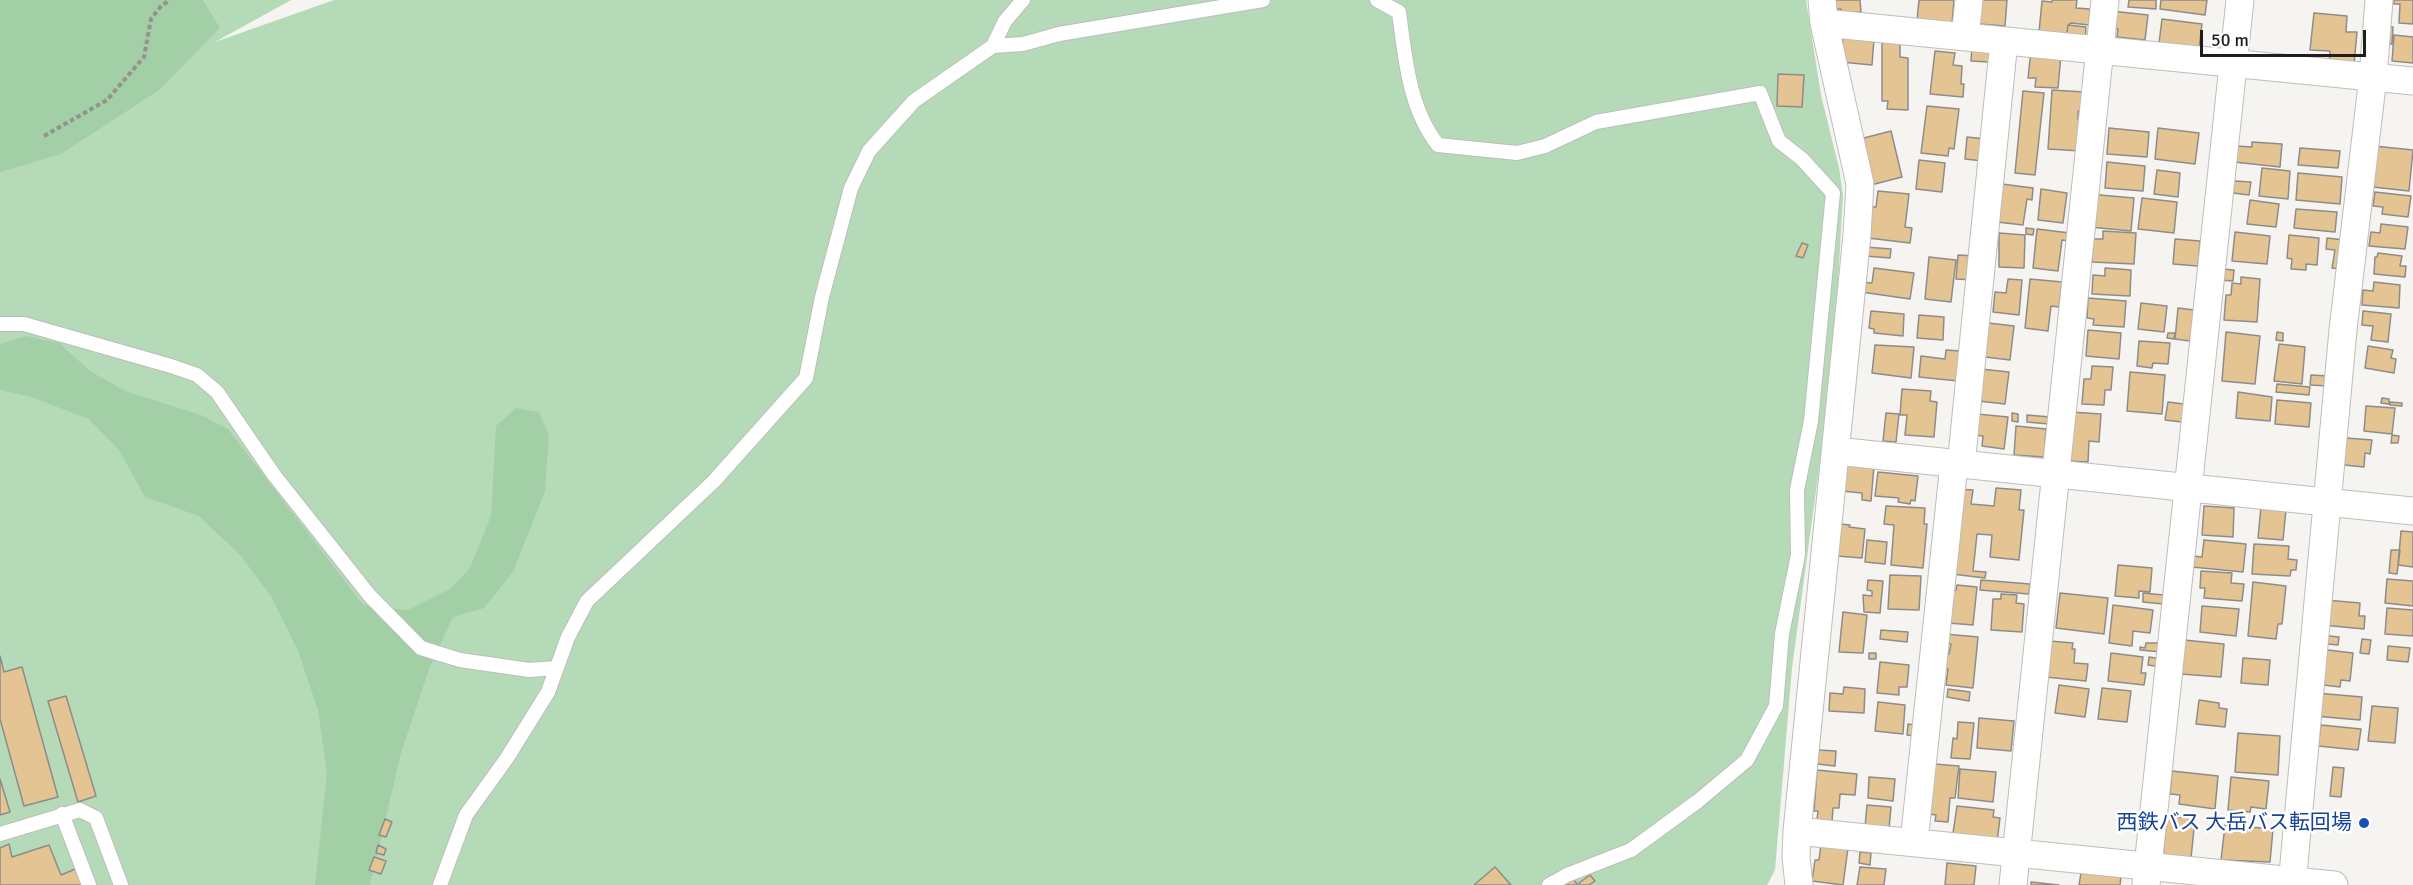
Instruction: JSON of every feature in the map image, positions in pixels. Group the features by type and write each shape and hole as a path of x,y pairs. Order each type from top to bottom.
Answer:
{"street":[{"path":"1965,37 1969,0"},
{"path":"2013,885 2105,0"},
{"path":"2147,876 2240,0"},
{"path":"2292,883 2343,330 2373,77 2379,0"},
{"path":"1799,885 1796,857 1797,831 1836,451 1860,184 1823,12 1965,37 2413,81"},
{"path":"1914,842 2004,41"},
{"path":"1836,451 2413,511"},
{"path":"1797,831 2016,852 2147,876 2334,885"}],"lane":[{"path":"440,885 466,814 507,758 548,692 568,637 587,601 714,481 806,378 836,240 851,188 868,151 914,101 993,46 1005,21 1023,0"},
{"path":"993,46 1023,44 1059,34 1263,0"},
{"path":"1377,0 1399,12 1407,71 1426,130 1438,145 1517,153 1545,146 1596,122 1760,93 1779,141 1802,159 1833,193 1811,421 1797,490 1798,555 1782,634 1776,706 1747,760 1698,801 1631,850 1568,875 1550,885"},
{"path":"0,324 24,324 197,375 217,392 274,475 370,596 421,648 460,660 528,670 556,668"},
{"path":"0,834 80,810 96,818 121,885"},
{"path":"62,814 89,885"}],"path":[{"path":"44,136 107,100 144,57 151,19 161,6 170,0"}],"green space":[{"path":"0,0 291,0 215,42 334,0 1806,0 1821,95 1839,168 1843,195 1838,283 1820,461 1792,668 1775,870 1767,885 0,885"},
{"path":"0,0 203,0 220,28 159,90 61,154 0,172"},
{"path":"26,336 59,343 90,371 125,391 201,415 228,429 363,605 408,610 450,589 470,568 491,516 496,426 516,408 539,412 549,435 545,491 513,572 484,608 453,617 429,669 401,753 370,885 315,885 327,774 318,710 298,651 271,596 240,555 199,516 145,497 119,450 89,419 31,397 0,390 0,344"}],"building":[{"path":"1834,0 1860,0 1861,12 1842,14 1841,9 1834,9"},
{"path":"1919,0 1954,0 1952,24 1917,20"},
{"path":"1980,0 2007,0 2005,26 1978,24"},
{"path":"2052,0 2077,0 2076,8 2090,9 2089,25 2071,23 2068,25 2067,34 2039,32 2042,1 2052,2"},
{"path":"2129,0 2156,0 2156,9 2128,7"},
{"path":"2161,0 2207,0 2205,15 2160,9"},
{"path":"2394,0 2413,0 2413,24 2399,23 2400,4 2394,4"},
{"path":"2111,11 2148,15 2145,40 2117,37 2118,29 2109,28"},
{"path":"2314,13 2347,16 2346,32 2357,32 2354,65 2329,63 2330,51 2310,50"},
{"path":"2162,19 2202,24 2199,48 2159,43"},
{"path":"2068,25 2086,27 2085,42 2066,40"},
{"path":"2380,26 2393,27 2392,44 2379,43"},
{"path":"2394,35 2413,37 2413,63 2392,61"},
{"path":"1843,36 1874,39 1872,65 1841,62"},
{"path":"1882,39 1900,39 1900,57 1908,58 1908,110 1887,109 1888,101 1882,101"},
{"path":"1972,46 1990,47 1989,62 1971,61"},
{"path":"1935,51 1955,53 1953,65 1962,66 1963,97 1930,94"},
{"path":"2031,51 2061,54 2058,88 2035,87 2036,78 2028,78"},
{"path":"1778,74 1804,75 1802,107 1777,106"},
{"path":"2052,90 2084,92 2083,112 2078,111 2078,119 2083,119 2081,151 2048,149"},
{"path":"2023,91 2044,93 2035,175 2015,173"},
{"path":"1927,106 1959,109 1954,149 1949,148 1948,156 1921,153"},
{"path":"2109,128 2149,132 2147,157 2107,154"},
{"path":"2158,128 2199,133 2195,164 2155,159"},
{"path":"1891,131 1902,177 1871,185 1860,139"},
{"path":"1967,137 1985,139 1983,161 1965,159"},
{"path":"2252,142 2282,144 2280,167 2234,162 2236,146 2252,147"},
{"path":"2374,146 2413,150 2409,191 2364,186"},
{"path":"2300,148 2340,151 2338,168 2298,165"},
{"path":"1919,160 1945,163 1942,192 1916,189"},
{"path":"2107,162 2145,166 2143,191 2105,188"},
{"path":"2262,168 2290,171 2288,199 2259,196"},
{"path":"2157,170 2180,173 2178,197 2154,194"},
{"path":"2298,173 2342,177 2340,204 2296,200"},
{"path":"2234,181 2251,182 2249,195 2233,193"},
{"path":"2002,184 2033,188 2032,200 2027,199 2023,225 1997,222"},
{"path":"2041,189 2067,193 2063,223 2038,220"},
{"path":"1878,191 1909,194 1905,227 1912,228 1910,243 1868,238 1871,207 1876,207"},
{"path":"2375,192 2411,196 2408,217 2382,214 2383,207 2373,206"},
{"path":"2089,194 2134,198 2131,231 2090,227"},
{"path":"2142,198 2177,202 2174,233 2138,229"},
{"path":"2250,200 2279,204 2276,227 2247,224"},
{"path":"2296,209 2337,212 2335,232 2294,228"},
{"path":"2381,224 2408,227 2405,249 2369,246 2371,232 2380,233"},
{"path":"2026,228 2034,229 2033,235 2026,234"},
{"path":"2037,229 2070,233 2069,241 2062,240 2058,271 2033,268"},
{"path":"2103,231 2136,233 2134,264 2092,262 2093,239 2103,239"},
{"path":"2235,232 2270,236 2267,264 2232,261"},
{"path":"1999,233 2025,235 2024,268 1999,267"},
{"path":"2289,235 2319,238 2317,265 2306,264 2306,270 2291,269 2292,259 2287,258"},
{"path":"2327,238 2346,240 2343,269 2332,268 2335,250 2326,249"},
{"path":"2175,239 2200,241 2198,266 2173,264"},
{"path":"1802,243 1808,245 1803,258 1796,256"},
{"path":"1865,247 1891,249 1890,258 1865,256"},
{"path":"2378,253 2402,256 2400,266 2406,266 2405,277 2374,274 2375,257"},
{"path":"1958,255 1975,256 1973,280 1956,279"},
{"path":"1929,257 1956,260 1951,302 1925,299"},
{"path":"1874,268 1914,273 1910,299 1861,292 1862,282 1872,283"},
{"path":"2105,268 2131,270 2130,296 2092,294 2093,275 2105,276"},
{"path":"2221,269 2234,270 2233,281 2220,280"},
{"path":"2241,277 2260,279 2257,322 2224,320 2226,295 2231,295 2232,283 2241,284"},
{"path":"2008,279 2022,280 2019,315 1993,312 1995,292 2006,293"},
{"path":"2030,279 2062,282 2059,307 2051,306 2048,331 2025,328"},
{"path":"2374,282 2400,285 2399,308 2362,305 2363,290 2373,291"},
{"path":"2088,298 2126,301 2124,327 2093,325 2094,319 2087,318"},
{"path":"2141,303 2167,306 2164,332 2138,329"},
{"path":"2178,308 2194,310 2190,341 2175,339"},
{"path":"1871,311 1904,314 1903,336 1874,333 1874,329 1869,328"},
{"path":"2363,311 2391,314 2388,342 2371,340 2373,326 2362,325"},
{"path":"1919,315 1944,317 1943,340 1917,338"},
{"path":"1988,323 2014,326 2010,360 1985,357"},
{"path":"2088,330 2121,333 2119,359 2086,356"},
{"path":"2226,332 2260,336 2255,384 2222,381"},
{"path":"2277,332 2283,333 2283,341 2276,340"},
{"path":"2168,333 2175,333 2174,339 2167,338"},
{"path":"2139,341 2170,343 2168,364 2153,363 2152,368 2137,366"},
{"path":"2279,344 2305,347 2302,384 2274,381"},
{"path":"1875,345 1914,347 1911,378 1872,373"},
{"path":"2368,346 2393,350 2391,358 2396,359 2394,373 2365,368"},
{"path":"1946,350 1961,351 1958,381 1919,377 1921,356 1945,359"},
{"path":"2092,366 2113,367 2111,390 2105,390 2104,405 2082,404 2084,379 2091,379"},
{"path":"1981,369 2009,372 2005,404 1978,401"},
{"path":"2130,372 2165,375 2162,414 2127,411"},
{"path":"2311,375 2329,376 2329,386 2310,385"},
{"path":"2277,384 2310,387 2309,395 2276,392"},
{"path":"1902,389 1931,391 1930,401 1937,402 1934,437 1905,435 1907,415 1900,415"},
{"path":"2238,392 2272,397 2270,421 2236,418"},
{"path":"2382,398 2389,399 2389,404 2381,403"},
{"path":"2277,400 2311,403 2309,427 2275,424"},
{"path":"2168,402 2184,404 2182,422 2165,420"},
{"path":"2390,402 2402,403 2402,406 2390,405"},
{"path":"2366,406 2395,408 2392,434 2364,431"},
{"path":"2071,412 2101,414 2099,442 2089,441 2088,462 2068,461"},
{"path":"1886,413 1899,414 1896,442 1883,441"},
{"path":"2012,413 2018,414 2018,422 2012,421"},
{"path":"1977,414 2008,417 2004,449 1982,446 1983,436 1975,435"},
{"path":"2027,415 2050,417 2049,424 2027,422"},
{"path":"2016,426 2046,429 2044,457 2014,455"},
{"path":"2392,435 2399,436 2398,443 2391,443"},
{"path":"2346,438 2372,440 2370,454 2365,453 2364,467 2344,465"},
{"path":"1848,465 1874,466 1871,501 1862,500 1862,493 1842,491 1843,470"},
{"path":"1878,472 1918,476 1915,501 1911,500 1910,504 1898,502 1899,498 1875,496"},
{"path":"1996,488 2021,490 2019,510 2024,510 2019,560 1990,557 1992,535 1977,534 1973,571 1986,572 1985,578 1952,574 1959,489 1973,490 1971,504 1994,506"},
{"path":"1886,506 1925,508 1924,524 1927,524 1923,568 1891,565 1894,525 1884,524"},
{"path":"2204,506 2234,508 2233,537 2202,535"},
{"path":"2261,507 2286,509 2283,540 2258,538"},
{"path":"1840,524 1865,529 1862,558 1837,556"},
{"path":"2401,531 2413,532 2413,567 2398,565"},
{"path":"1867,540 1887,542 1885,564 1865,562"},
{"path":"2204,540 2246,544 2243,572 2192,567 2193,556 2202,557"},
{"path":"2254,544 2289,546 2288,559 2297,560 2296,570 2291,570 2290,576 2252,574"},
{"path":"2391,550 2400,550 2397,574 2389,573"},
{"path":"2118,565 2152,568 2150,592 2139,591 2139,598 2115,596"},
{"path":"2201,571 2232,573 2231,583 2244,584 2242,601 2204,598 2205,588 2200,588"},
{"path":"1890,575 1921,576 1919,610 1888,609"},
{"path":"2387,579 2413,581 2413,606 2385,603"},
{"path":"1868,580 1883,581 1880,613 1864,612 1863,595 1872,596 1872,591 1867,590"},
{"path":"1981,580 2030,584 2029,594 1980,590"},
{"path":"2253,582 2286,586 2282,624 2278,624 2276,639 2248,636"},
{"path":"1957,585 1977,587 1973,625 1948,623 1951,590 1956,590"},
{"path":"2060,593 2108,598 2104,634 2056,628"},
{"path":"2143,593 2164,595 2163,604 2143,602"},
{"path":"2001,594 2017,595 2016,603 2024,604 2022,632 1991,630 1993,599 2001,599"},
{"path":"2325,600 2360,603 2359,616 2365,616 2364,629 2323,625"},
{"path":"2113,605 2153,610 2150,633 2133,631 2132,646 2109,643"},
{"path":"2202,606 2239,609 2236,636 2200,632"},
{"path":"2387,608 2413,610 2413,636 2385,634"},
{"path":"1843,612 1867,615 1863,653 1839,652"},
{"path":"1881,630 1908,632 1907,642 1880,639"},
{"path":"1945,634 1978,637 1973,688 1946,685 1948,669 1941,668 1943,653 1949,654 1951,644 1944,643"},
{"path":"2320,635 2339,637 2338,645 2319,643"},
{"path":"2362,639 2371,640 2369,654 2360,653"},
{"path":"2184,640 2224,644 2221,677 2181,674"},
{"path":"2050,641 2073,643 2074,663 2088,664 2086,681 2045,677"},
{"path":"2146,643 2162,643 2162,652 2140,650 2140,647 2145,648"},
{"path":"2388,646 2410,648 2408,662 2387,660"},
{"path":"2319,649 2353,653 2350,681 2341,680 2340,687 2315,684"},
{"path":"1869,653 1876,653 1876,659 1869,659"},
{"path":"2111,653 2143,657 2141,673 2146,673 2144,685 2108,681"},
{"path":"0,656 4,672 22,667 58,797 24,806 0,719"},
{"path":"2149,657 2162,659 2161,667 2148,665"},
{"path":"2243,658 2270,660 2268,685 2241,683"},
{"path":"1880,662 1909,665 1907,687 1899,687 1899,695 1877,693"},
{"path":"2059,685 2089,689 2085,717 2055,713"},
{"path":"1844,687 1865,689 1864,713 1829,711 1830,693 1843,694"},
{"path":"2102,688 2131,691 2127,722 2098,719"},
{"path":"1948,689 1970,692 1969,701 1947,697"},
{"path":"2316,693 2362,697 2360,720 2314,716"},
{"path":"66,696 96,796 78,802 48,701"},
{"path":"2199,700 2219,703 2219,708 2227,709 2225,727 2196,724"},
{"path":"1878,702 1905,705 1903,734 1875,731"},
{"path":"2372,706 2398,708 2395,743 2368,741"},
{"path":"1979,718 2014,721 2011,751 1977,748"},
{"path":"1958,722 1974,723 1970,759 1951,758 1953,738 1957,739"},
{"path":"1908,724 1915,725 1915,736 1907,735"},
{"path":"2321,725 2361,729 2358,750 2318,746"},
{"path":"2238,733 2280,736 2278,775 2235,772"},
{"path":"1818,750 1836,751 1835,766 1817,764"},
{"path":"1934,764 1959,766 1955,798 1950,798 1948,822 1935,821 1936,815 1929,814"},
{"path":"2333,767 2344,768 2341,797 2330,796"},
{"path":"1960,769 1996,772 1993,802 1958,798"},
{"path":"1817,770 1857,774 1855,795 1840,794 1839,808 1833,808 1832,821 1817,820 1818,811 1814,811"},
{"path":"2172,771 2218,776 2215,809 2179,804 2180,795 2170,794"},
{"path":"1869,777 1895,779 1893,801 1868,798"},
{"path":"2231,777 2269,781 2266,809 2251,807 2250,812 2228,810"},
{"path":"0,779 10,812 0,815"},
{"path":"1867,805 1891,807 1889,829 1865,827"},
{"path":"1957,806 1994,810 1993,817 2000,818 1997,842 1953,833"},
{"path":"2167,816 2195,819 2191,858 2163,855"},
{"path":"385,819 392,822 386,837 379,835"},
{"path":"2225,825 2273,829 2270,862 2221,860"},
{"path":"9,844 12,857 49,845 61,875 87,864 96,885 0,885 0,848"},
{"path":"1821,844 1848,848 1843,885 1812,881 1815,860 1819,860"},
{"path":"378,845 386,849 384,855 376,853"},
{"path":"1860,852 1871,853 1870,865 1859,863"},
{"path":"374,857 386,861 381,874 369,870"},
{"path":"1947,863 1976,866 1974,885 1945,885"},
{"path":"1495,867 1511,885 1474,885"},
{"path":"1860,867 1886,869 1884,885 1857,885"},
{"path":"2081,873 2121,877 2120,885 2079,885"},
{"path":"1590,875 1595,881 1589,885 1580,885 1579,883"},
{"path":"1572,878 1578,885 1563,885"},
{"path":"2031,882 2059,885 2031,885"}],"place":[{"name":"西鉄バス 大岳バス転回場","path":"2364,823"}]}
